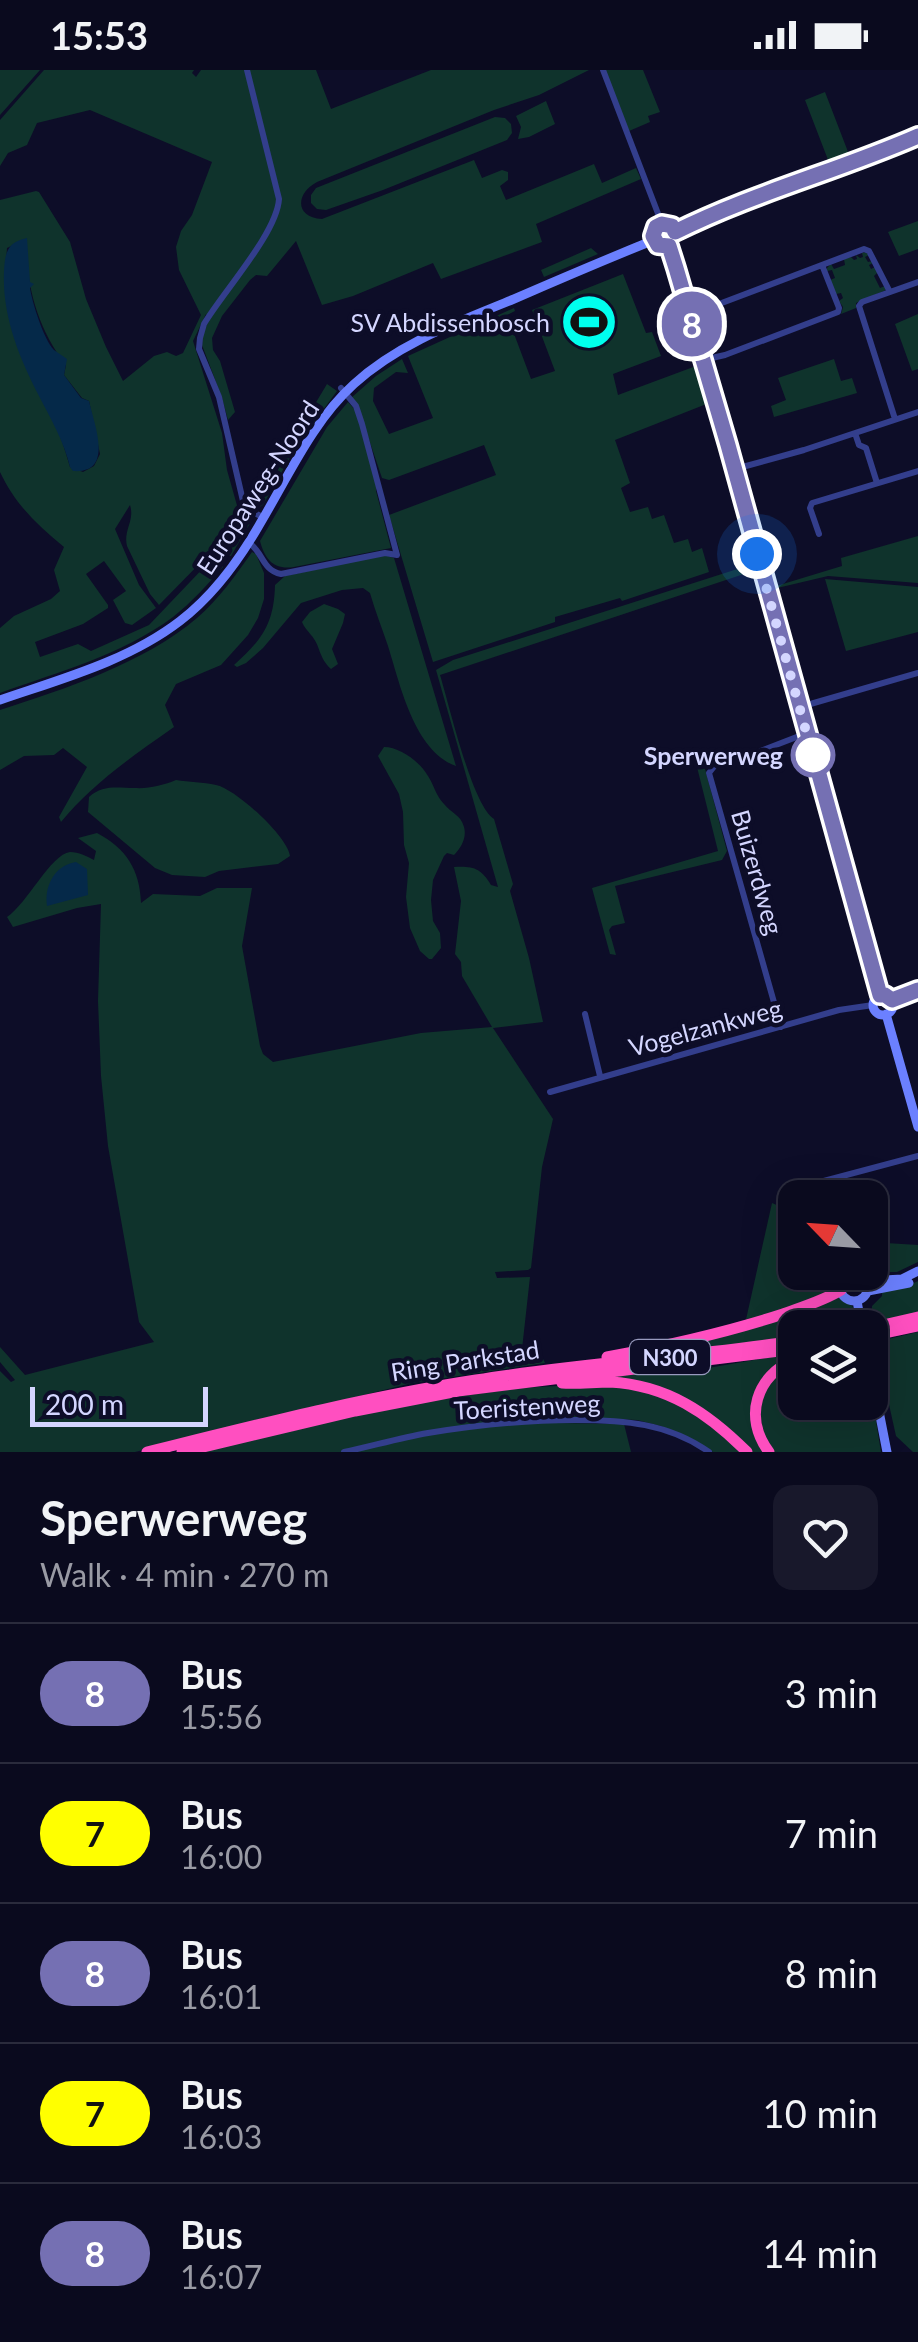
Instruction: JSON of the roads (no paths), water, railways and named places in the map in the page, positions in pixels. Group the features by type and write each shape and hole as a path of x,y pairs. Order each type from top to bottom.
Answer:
{"highway":[{"name":"N300","path":"544,1370 732,1330 841,1290"},
{"path":"888,1325 918,1317"},
{"path":"888,1329 918,1326"},
{"name":"Ring Parkstad","path":"147,1452 374,1398 544,1370 778,1343"},
{"name":"Ring Parkstad","path":"182,1452 355,1410 523,1382 778,1351"},
{"path":"768,1452 755,1424 757,1397 778,1369"},
{"name":"N300","path":"523,1382 610,1382 650,1388 701,1412 747,1452"}],"street":[{"path":"247,70 267,144 278,208 266,233 204,324 199,344 219,396 243,501 264,518"},
{"path":"603,70 662,224"},
{"path":"675,232 918,136"},
{"path":"662,224 672,226 675,232 676,238 669,246 654,240 654,230 662,224"},
{"name":"Europaweg-Noord","path":"0,700 127,653 164,633 194,610 216,588 249,543 342,390 370,370 421,340 654,240"},
{"path":"669,246 735,469 880,995"},
{"path":"690,315 866,249 890,292"},
{"path":"702,360 836,313 838,308 822,265"},
{"path":"895,419 860,304 918,282"},
{"path":"249,543 266,567 281,574 397,555 356,406 342,390"},
{"path":"735,469 918,412"},
{"path":"855,433 858,444 866,448 877,482"},
{"path":"819,534 810,508 812,503 918,471"},
{"path":"800,707 918,673"},
{"name":"Buizerdweg","path":"780,1027 710,774 716,764 806,733"},
{"path":"892,1000 918,990"},
{"path":"880,995 892,1000"},
{"path":"880,995 873,1005 877,1013 892,1010 892,1000"},
{"name":"Vogelzankweg","path":"550,1092 849,1008 873,1005"},
{"path":"585,1014 600,1076"},
{"path":"886,1014 911,1084 918,1127"},
{"path":"828,1180 918,1156"},
{"path":"888,1282 918,1275"},
{"path":"841,1290 847,1299 857,1301 865,1290"},
{"path":"857,1301 861,1310"},
{"name":"Toeristenweg","path":"344,1452 449,1430 581,1420 647,1424 709,1452"},
{"path":"880,1420 886,1452"}],"water":[{"path":"27,238 30,282 34,284 30,288 39,320 50,345 67,359 64,375 81,398 89,401 95,422 98,456 86,470 73,471 70,467 13,336 4,288 5,259 11,245"},
{"path":"76,862 87,869 88,895 47,906 47,891 53,878 62,867"}],"place":[{"name":"SV Abdissenbosch","path":"589,322"},
{"name":"Sperwerweg","path":"813,755"}]}
